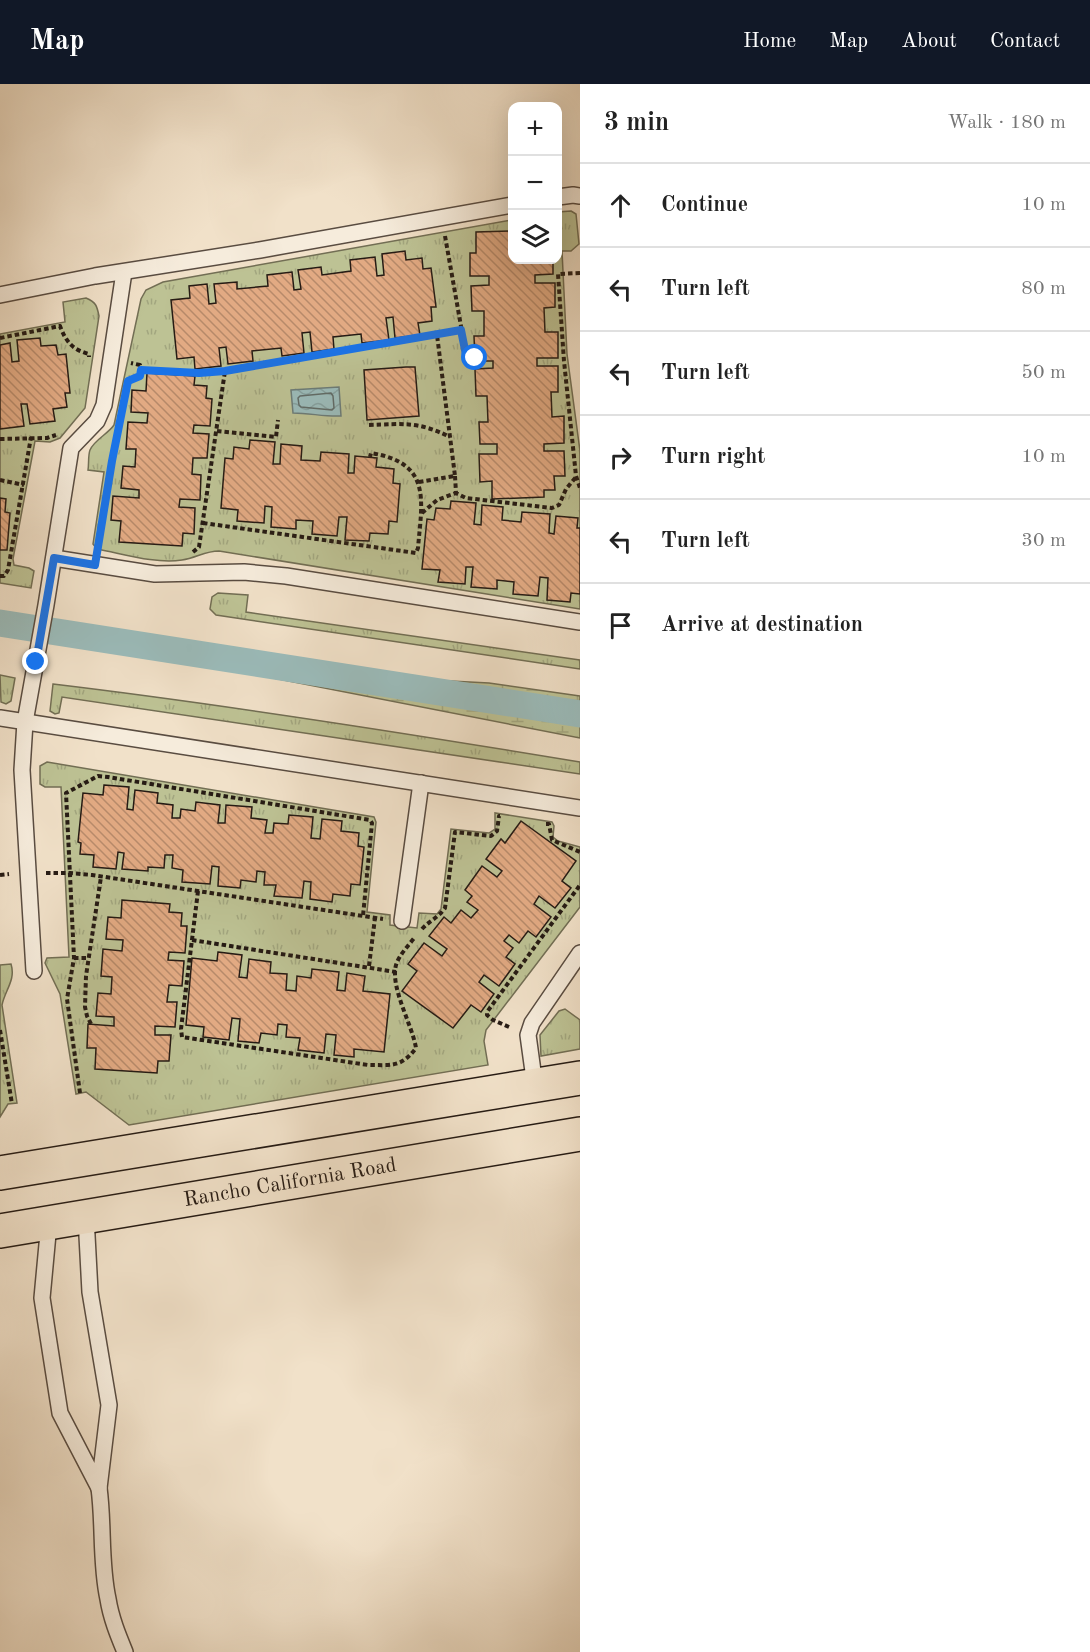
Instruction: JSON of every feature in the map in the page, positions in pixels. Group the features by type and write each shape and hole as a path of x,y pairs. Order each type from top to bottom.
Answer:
{"main road":[{"path":"0,1173 580,1078"},
{"name":"Rancho California Road","path":"0,1231 580,1134"}],"lane":[{"path":"562,196 580,196"},
{"path":"0,295 508,207"},
{"path":"34,971 22,770 25,722 71,448 97,421 104,405 124,272"},
{"path":"54,558 155,574 244,572 286,576 580,622"},
{"path":"0,718 580,808"},
{"path":"402,921 421,783"},
{"path":"535,1086 528,1035 532,1023 580,953"},
{"path":"86,1217 90,1292 109,1406 99,1488 103,1518 107,1598 125,1652"},
{"path":"49,1223 42,1298 60,1413 99,1488"}],"path":[{"path":"442,218 467,360 475,358"},
{"path":"580,273 558,274 564,362 576,476 580,488"},
{"path":"0,338 60,326 64,337 76,351 140,365 140,376 128,381"},
{"path":"141,370 199,373 225,371 461,330"},
{"path":"437,334 456,493"},
{"path":"87,365 89,354"},
{"path":"189,553 199,547 225,371"},
{"path":"95,565 121,415"},
{"path":"217,431 276,437 278,420"},
{"path":"369,425 417,424 450,437"},
{"path":"0,439 48,438 63,429"},
{"path":"0,576 4,576 8,570 31,437"},
{"path":"203,523 416,553 421,513 419,482 412,472 394,459 371,453 370,457"},
{"path":"419,482 455,476"},
{"path":"421,513 437,500 456,493 466,498 552,508 559,506 566,489 576,476"},
{"path":"0,480 24,485"},
{"path":"98,545 108,547"},
{"path":"80,1093 67,999 74,958 66,793 98,776 370,820 372,823 363,916"},
{"path":"198,891 181,1029 182,1037 368,1065 396,1065 408,1058 416,1048 398,994 396,965 428,922 438,918 444,908 455,832 491,836 498,831 499,816 509,817"},
{"path":"539,823 549,824 552,840 580,852"},
{"path":"0,875 70,873 402,921"},
{"path":"91,1024 86,1007 86,976 101,877"},
{"path":"528,1035 493,1020 487,1012 580,885"},
{"path":"369,966 375,918"},
{"path":"192,940 396,972"},
{"path":"74,958 89,958"},
{"path":"0,1030 12,1104"}],"green space":[{"path":"571,211 576,214 579,244 571,251 562,251 562,212"},
{"path":"508,221 508,264 562,264 562,251 567,354 580,451 580,609 219,551 182,560 161,561 97,549 93,544 104,472 88,470 89,452 92,446 114,425 141,299 146,290 163,282"},
{"path":"86,298 96,305 99,316 85,408 60,438 50,442 35,441 13,559 14,565 34,571 31,588 0,583 0,334 65,322 63,302"},
{"path":"218,593 248,595 246,612 580,660 580,669 216,615 210,609 212,597"},
{"path":"0,617 373,677 489,683 580,696 580,738 248,673 0,632"},
{"path":"0,675 15,678 11,701 6,704 1,702"},
{"path":"53,684 317,720 580,762 580,774 62,697 59,713 55,714 50,711"},
{"path":"47,762 374,817 376,822 367,912 390,915 390,925 417,928 419,913 437,914 441,909 451,829 489,833 495,829 495,813 552,822 553,837 558,841 580,847 580,907 486,1030 484,1041 488,1065 129,1125 86,1092 76,1094 60,994 45,963 47,958 69,957 61,787 45,787 40,784 40,766"},
{"path":"11,964 11,980 2,1005 17,1103 8,1104 0,1117 0,965"},
{"path":"565,1009 580,1020 580,1049 541,1056 540,1035 559,1011"}],"water":[{"path":"339,387 341,416 293,413 291,390"}],"building":[{"path":"508,231 508,264 553,264 553,274 535,275 535,283 555,283 555,307 544,308 545,332 558,332 558,358 537,358 537,366 558,366 558,392 551,392 552,417 564,416 564,443 544,444 544,451 564,451 565,476 554,476 555,490 544,490 544,497 492,499 492,481 480,482 479,454 497,454 497,444 480,444 479,422 488,422 487,396 476,396 475,369 493,368 493,361 475,361 474,336 484,336 484,311 472,311 471,286 489,285 489,276 470,276 470,253 476,253 476,232"},
{"path":"405,251 406,260 422,258 423,269 431,268 436,307 431,307 432,321 418,323 420,335 395,338 393,317 386,318 389,340 362,343 361,334 333,337 334,349 312,352 310,332 302,333 304,353 282,356 281,348 252,351 253,361 228,364 226,347 219,348 221,366 195,369 194,357 177,359 171,300 190,298 189,286 207,284 209,304 216,303 214,284 237,282 237,289 268,286 267,275 292,272 294,290 301,289 298,270 321,267 322,275 351,271 350,260 375,257 377,276 384,275 382,254"},
{"path":"40,338 41,346 56,345 58,355 66,354 70,393 65,393 67,407 53,409 55,421 30,424 27,404 21,404 24,426 0,429 0,345 10,343 12,362 19,361 17,340"},
{"path":"415,367 419,416 367,420 364,370"},
{"path":"147,373 195,376 194,385 207,386 206,398 212,399 210,426 194,425 193,433 209,434 207,458 193,458 192,474 201,475 200,500 180,499 179,507 195,508 194,534 183,533 182,546 119,542 121,521 111,520 113,496 139,498 139,490 121,488 123,466 135,467 136,449 126,449 128,422 147,423 148,413 131,412 132,390 146,391"},
{"path":"250,440 275,442 273,464 280,464 281,444 302,446 301,460 320,461 321,452 349,454 348,473 354,473 355,456 377,458 376,467 394,469 393,483 400,484 397,522 389,521 388,534 370,533 369,541 345,540 347,517 339,517 337,536 312,534 313,521 296,520 296,529 271,527 272,507 265,506 264,523 237,521 238,510 221,508 225,458 233,459 234,447 249,449"},
{"path":"0,498 6,499 5,512 10,513 7,550 0,550"},
{"path":"451,501 476,503 474,524 481,525 482,505 503,507 502,520 521,522 522,512 550,514 549,533 554,534 556,516 578,518 580,594 571,593 570,602 547,600 548,578 540,577 538,596 513,594 514,582 497,580 497,589 471,587 473,567 466,567 465,584 438,582 440,570 422,569 427,519 434,520 436,508 450,509"},
{"path":"104,785 129,787 127,809 133,810 135,790 158,793 157,803 173,805 172,818 180,818 181,809 195,811 196,802 220,805 218,823 225,823 226,805 252,807 251,818 267,820 265,833 273,833 274,823 288,824 289,815 313,817 311,838 320,839 322,819 342,821 341,831 359,833 358,846 364,847 360,885 351,884 350,896 333,894 332,902 310,899 311,882 304,881 302,898 274,896 276,885 264,885 265,872 257,871 256,882 241,880 240,888 218,886 219,867 212,866 210,884 182,882 183,870 172,868 173,855 165,855 164,868 148,867 148,871 122,869 124,853 118,852 116,869 93,867 94,855 80,854 81,843 78,842 83,793 103,795"},
{"path":"521,821 576,861 562,881 571,888 555,908 539,896 534,904 551,917 536,937 528,931 519,943 509,935 504,941 513,948 506,957 515,964 499,986 484,975 479,982 494,994 481,1012 471,1005 453,1028 402,991 417,971 408,964 424,943 442,956 447,949 429,936 444,917 451,923 461,910 471,918 478,910 467,902 472,896 465,890 482,866 497,877 502,871 486,859 501,839 505,843"},
{"path":"122,900 170,904 169,912 182,913 181,926 187,926 185,953 169,952 168,960 184,961 182,986 169,985 167,1002 177,1002 175,1027 155,1026 155,1035 171,1035 169,1061 158,1061 157,1073 95,1069 96,1048 87,1048 88,1024 114,1026 114,1017 96,1016 98,993 111,994 112,977 101,976 103,949 122,951 123,940 106,939 108,917 121,918"},
{"path":"218,952 242,955 239,977 247,978 249,959 271,962 270,973 287,974 286,990 296,991 297,976 311,978 312,969 339,972 337,990 345,991 347,973 365,976 363,991 390,994 384,1052 354,1049 354,1057 334,1055 336,1035 326,1034 324,1053 298,1050 300,1038 286,1037 287,1025 278,1024 277,1035 261,1033 259,1043 238,1041 240,1019 232,1018 229,1040 203,1037 204,1027 186,1025 192,958 217,961"}],"waterway":[{"path":"0,623 580,714"}],"route":[{"path":"36,662 54,558 95,565 128,381 140,376 141,370 199,373 225,371 461,330 467,360 475,358"}]}
